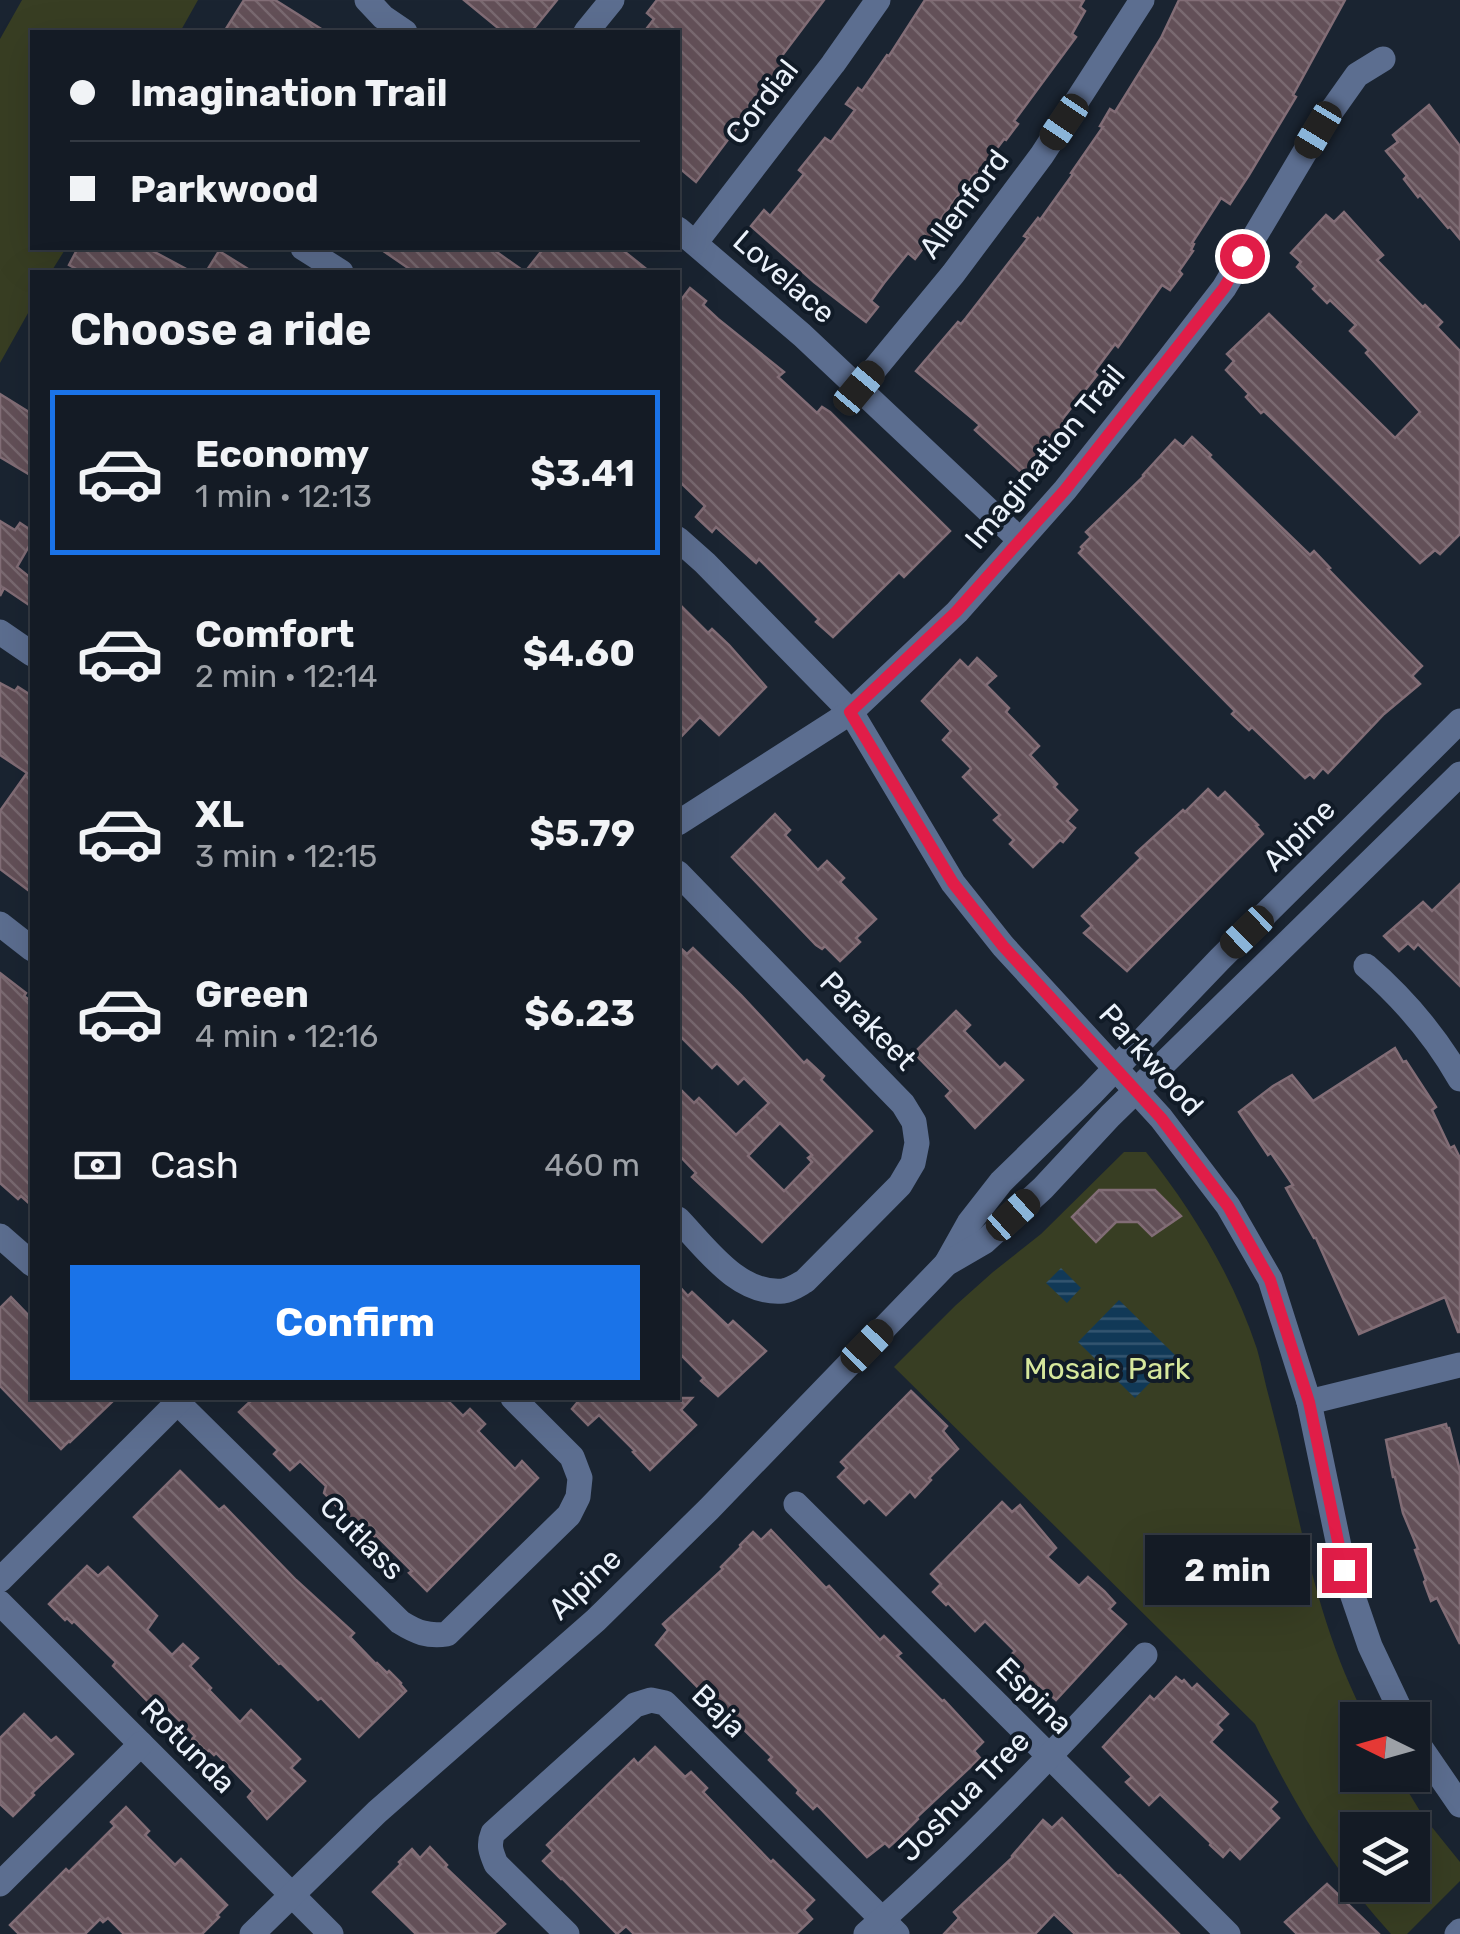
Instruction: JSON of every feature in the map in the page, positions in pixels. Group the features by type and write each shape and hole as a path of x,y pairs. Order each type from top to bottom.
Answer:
{"street":[{"path":"367,0 402,30"},
{"path":"588,30 612,0"},
{"name":"Cordial","path":"686,236 832,64 878,0"},
{"name":"Allenford","path":"859,388 953,274 1042,155 1142,0"},
{"name":"Imagination Trail","path":"680,822 850,712 956,612 1065,490 1224,288 1318,130 1357,74 1384,59"},
{"name":"Lovelace","path":"686,236 802,334 1020,540"},
{"path":"306,250 339,270"},
{"name":"Parkwood","path":"680,542 850,712 953,883 1003,946 1138,1091 1228,1206 1270,1280 1309,1402 1344,1570 1370,1646 1396,1702"},
{"path":"0,632 30,653"},
{"name":"Alpine","path":"946,1264 968,1222 1001,1182 1460,721"},
{"name":"Alpine","path":"252,1934 377,1812 596,1620 946,1264 984,1242 1043,1188 1110,1116 1460,774"},
{"name":"Parakeet","path":"680,875 903,1104 914,1122 917,1143 914,1163 900,1185 805,1281 786,1291 760,1289 738,1280 680,1221"},
{"path":"0,924 30,947"},
{"path":"1366,966 1390,987 1444,1052 1460,1079"},
{"path":"0,1236 30,1262"},
{"path":"1309,1402 1460,1366"},
{"path":"0,1580 177,1400"},
{"name":"Cutlass","path":"179,1400 400,1622 417,1633 434,1636 447,1634 517,1568 569,1515 578,1497 580,1478 572,1457 514,1400"},
{"name":"Espina","path":"796,1504 1228,1934"},
{"name":"Rotunda","path":"0,1603 331,1934"},
{"name":"Joshua Tree","path":"882,1929 1146,1655"},
{"name":"Baja","path":"567,1934 496,1864 490,1850 493,1834 635,1705 651,1700 665,1703 882,1929"},
{"path":"0,1884 141,1744"},
{"path":"1430,1761 1460,1805"}],"green space":[{"path":"22,0 198,0 181,30 30,30 30,250 65,250 52,270 30,270 30,310 0,363 0,39"},
{"name":"Mosaic Park","path":"1124,1152 1146,1152 1180,1198 1224,1271 1257,1349 1321,1604 1358,1702 1340,1702 1340,1792 1408,1792 1421,1812 1340,1812 1340,1871 1299,1807 1255,1724 894,1367 993,1272 1041,1234"},
{"name":"Mosaic Park","path":"1430,1825 1460,1862 1460,1881 1407,1934 1391,1934 1364,1902 1430,1902"}],"water":[{"path":"1061,1268 1081,1288 1067,1303 1046,1283"},
{"path":"1119,1300 1176,1356 1135,1398 1078,1342"}],"building":[{"path":"244,0 275,0 323,30 225,30"},
{"path":"464,0 557,0 533,30 501,30"},
{"path":"657,0 824,0 781,57 788,63 741,117 730,124 736,129 696,182 680,169 680,30 646,30 654,19 647,13"},
{"path":"925,0 1084,0 1080,7 1085,11 1072,34 1076,37 1014,121 1018,124 975,173 915,259 908,253 884,283 871,301 878,307 866,322 751,226 764,210 770,216 804,174 799,170 825,138 831,142 855,110 846,104 858,88 862,91 889,56"},
{"path":"1179,0 1345,0 1293,95 1296,97 1230,204 1221,198 1192,243 1193,251 1179,271 1182,274 1170,290 1162,285 1118,347 1115,344 1094,372 1097,375 1040,455 1022,473 975,430 980,425 916,371 958,322 961,324 1028,238 1024,236 1073,174 1110,109 1115,112 1161,38"},
{"path":"1429,105 1460,146 1460,239 1418,197 1386,151 1398,142 1393,135"},
{"path":"1344,212 1383,255 1377,260 1442,322 1437,327 1460,351 1460,534 1440,554 1435,550 1420,563 1264,411 1261,413 1226,370 1234,361 1227,354 1269,314 1395,438 1420,412 1366,353 1369,350 1350,331 1356,325 1313,289 1316,286 1297,267 1301,262 1291,253 1326,215 1334,222"},
{"path":"77,250 151,250 188,270 78,270 69,265"},
{"path":"382,250 494,250 522,270 411,270"},
{"path":"542,250 622,250 648,270 527,270"},
{"path":"219,251 250,270 207,270"},
{"path":"690,288 706,301 703,305 718,319 784,372 778,377 817,413 822,407 830,412 950,531 904,577 899,572 833,637 759,559 756,563 716,527 712,532 696,517 705,506 680,482 680,301"},
{"path":"0,394 30,413 30,475 0,457"},
{"path":"1192,437 1310,555 1314,551 1422,666 1412,676 1420,684 1384,714 1328,773 1323,768 1314,778 1310,774 1305,778 1252,727 1249,730 1232,714 1235,711 1079,553 1091,537 1086,532 1175,440 1183,447"},
{"path":"0,521 15,530 20,523 30,530 30,544 17,567 30,577 30,606 4,588 0,596"},
{"path":"680,605 708,633 712,629 729,645 766,687 719,735 700,717 680,738"},
{"path":"977,658 996,676 986,685 1039,746 1030,755 1077,810 1067,821 1075,828 1033,867 1010,844 1014,840 994,820 1000,815 963,777 970,767 943,740 951,731 922,701 960,660 968,668"},
{"path":"0,683 30,695 30,892 0,869 0,811 27,773 0,755"},
{"path":"1208,789 1218,799 1225,792 1263,834 1127,971 1084,933 1092,926 1082,916 1141,858 1136,853"},
{"path":"775,814 790,830 785,835 818,870 827,861 844,878 840,882 876,919 840,961 825,946 822,949 816,945 732,857"},
{"path":"1460,884 1460,986 1418,944 1414,949 1408,943 1399,951 1384,936 1423,902 1432,911"},
{"path":"680,948 687,954 693,948 804,1063 807,1060 824,1076 821,1080 872,1131 762,1242 692,1177 696,1173 680,1156 680,1089 694,1103 699,1098 736,1135 769,1103 744,1078 738,1084 717,1063 712,1068 680,1036","holes":["780,1123 812,1155 808,1158 812,1162 784,1191 748,1156"]},
{"path":"0,973 30,1000 30,1204 0,1183"},
{"path":"956,1011 970,1025 964,1031 1000,1068 1005,1063 1023,1080 975,1128 946,1096 951,1091 914,1053"},
{"path":"1395,1048 1436,1107 1432,1110 1450,1148 1454,1146 1460,1158 1460,1332 1445,1297 1359,1334 1316,1238 1286,1188 1293,1185 1239,1112 1292,1075 1313,1101"},
{"path":"1099,1190 1155,1190 1181,1216 1152,1236 1138,1222 1116,1222 1096,1242 1072,1217"},
{"path":"680,1287 688,1296 692,1292 728,1326 733,1321 766,1351 718,1396 701,1381 704,1378 680,1354"},
{"path":"11,1297 30,1317 30,1400 114,1400 61,1449 0,1386 0,1308"},
{"path":"911,1391 947,1426 943,1431 958,1449 915,1497 910,1491 886,1515 869,1498 864,1503 838,1477 847,1468 841,1462"},
{"path":"692,1398 681,1410 696,1425 650,1470 599,1415 588,1425 572,1409 579,1400"},
{"path":"252,1400 447,1400 463,1416 470,1409 485,1424 478,1431 515,1469 522,1461 538,1478 427,1591 376,1535 370,1541 354,1525 324,1493 326,1486 300,1461 290,1470 274,1454 278,1450 239,1412"},
{"path":"1446,1424 1460,1471 1460,1644 1437,1598 1431,1601 1424,1582 1386,1440"},
{"path":"180,1471 219,1510 224,1506 354,1633 350,1637 376,1664 401,1683 406,1691 359,1737 321,1698 318,1700 279,1664 134,1517"},
{"path":"1002,1502 1012,1512 1020,1505 1056,1548 1047,1557 1079,1586 1088,1577 1115,1603 1109,1609 1126,1624 1056,1700 1039,1685 1034,1689 1005,1661 1015,1651 985,1621 975,1631 933,1592 941,1584 931,1574"},
{"path":"771,1530 880,1640 884,1636 901,1653 897,1656 983,1742 974,1751 980,1758 889,1847 885,1843 867,1857 817,1805 813,1809 797,1793 799,1790 769,1760 772,1757 656,1645 668,1630 663,1624 723,1569 753,1532 761,1540"},
{"path":"87,1566 98,1576 108,1567 157,1616 147,1630 172,1655 183,1644 198,1658 190,1666 240,1722 251,1710 300,1759 291,1768 305,1781 267,1819 248,1797 253,1791 216,1753 209,1750 205,1754 191,1740 195,1736 164,1705 158,1712 113,1666 116,1662 74,1621 65,1620 49,1604"},
{"path":"1176,1677 1192,1689 1197,1684 1228,1714 1217,1725 1222,1730 1211,1742 1277,1802 1270,1809 1279,1818 1240,1859 1230,1849 1223,1857 1160,1794 1149,1805 1126,1782 1132,1777 1103,1747 1150,1696 1154,1700"},
{"path":"24,1714 51,1741 56,1737 73,1754 13,1816 0,1804 0,1738"},
{"path":"655,1747 685,1777 691,1772 707,1788 703,1792 814,1900 804,1910 812,1919 796,1934 634,1934 626,1926 617,1934 543,1861 553,1851 547,1845 634,1759 638,1764"},
{"path":"126,1807 149,1831 145,1835 175,1865 181,1859 227,1905 219,1917 202,1934 124,1934 108,1918 103,1922 100,1919 85,1934 19,1934 10,1925 115,1826 111,1822"},
{"path":"1062,1818 1179,1934 1075,1934 1054,1914 1035,1934 944,1934 959,1918 954,1912 1013,1857 1043,1820 1052,1828"},
{"path":"430,1847 445,1867 505,1924 494,1934 416,1934 373,1892 412,1849 420,1858"},
{"path":"1327,1884 1340,1896 1340,1902 1346,1902 1379,1934 1297,1934 1285,1922"}],"route":[{"path":"1242,256 1224,288 1065,490 956,612 850,712 953,883 1003,946 1161,1118 1228,1206 1270,1280 1309,1402 1344,1570"}]}
